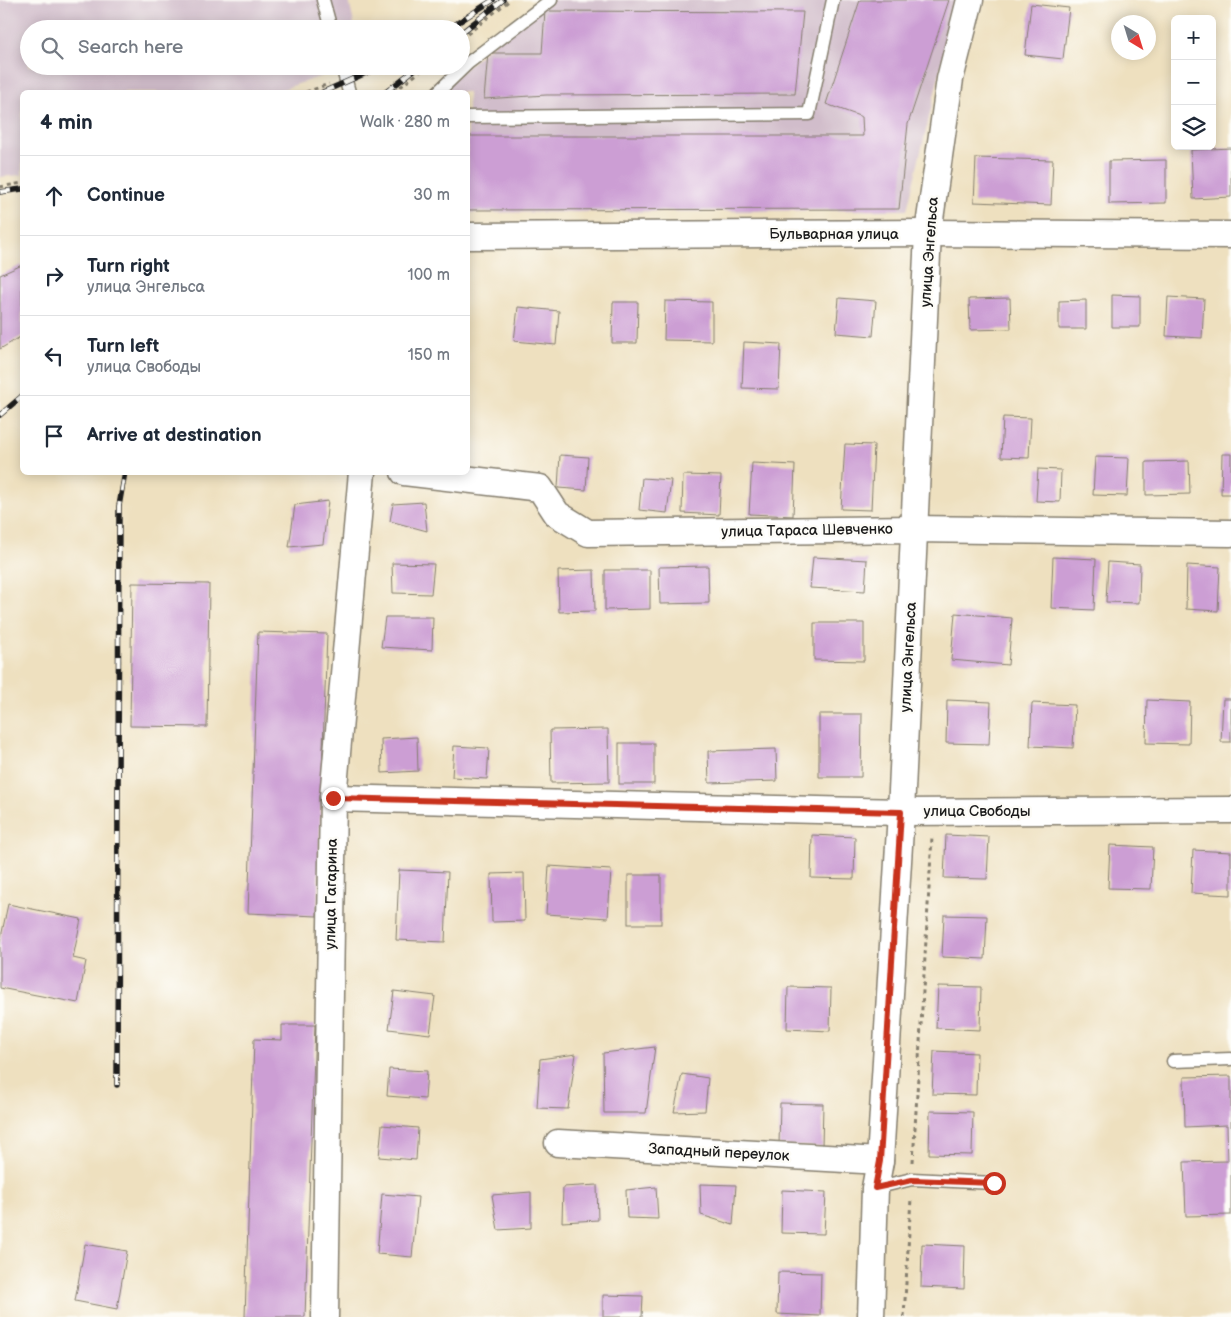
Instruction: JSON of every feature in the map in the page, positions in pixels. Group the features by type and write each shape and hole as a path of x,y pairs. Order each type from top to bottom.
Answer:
{"street":[{"name":"улица Энгельса","path":"871,1317 875,1188 880,1161 901,812 928,233 950,79 970,0"},
{"name":"Бульварная улица","path":"470,236 928,233 1231,235"},
{"name":"улица Гагарина","path":"325,1317 333,798 362,475"},
{"name":"улица Тараса Шевченко","path":"430,475 540,488 557,514 588,533 914,529 1231,532"},
{"name":"улица Свободы","path":"333,798 901,812 1231,810"},
{"name":"Западный переулок","path":"558,1143 880,1161"}],"lane":[{"path":"323,0 329,20"},
{"path":"470,61 551,0"},
{"path":"470,117 809,114 833,0"},
{"path":"344,75 348,90"},
{"path":"440,90 456,75"},
{"path":"1173,1061 1231,1060"},
{"path":"875,1188 912,1180 994,1183"}],"path":[{"path":"470,32 510,0"},
{"path":"397,90 416,75"},
{"path":"0,187 20,183"},
{"path":"904,1317 932,829"}],"shaded area":[{"path":"0,0 349,0 353,20 20,20 20,75 325,75 280,90 20,90 20,175 0,177"},
{"path":"543,0 957,0 907,210 470,213 470,90 441,90 458,75 470,75 470,65"}],"building":[{"path":"860,0 949,0 908,124 899,209 470,210 470,136 863,136 862,117 826,104"},
{"path":"1031,4 1069,8 1063,59 1025,55"},
{"path":"545,11 803,12 795,94 546,95 484,99 488,53 542,53"},
{"path":"1231,148 1231,197 1193,199 1191,150"},
{"path":"976,158 1053,160 1051,205 974,202"},
{"path":"1166,160 1166,203 1109,204 1109,161"},
{"path":"20,266 20,337 0,349 0,275"},
{"path":"1112,295 1140,296 1140,327 1112,327"},
{"path":"1168,297 1204,299 1202,338 1166,336"},
{"path":"839,298 876,301 873,336 836,333"},
{"path":"1010,298 1011,329 970,330 969,299"},
{"path":"1086,300 1086,329 1059,329 1059,301"},
{"path":"665,301 712,302 712,341 664,340"},
{"path":"613,302 638,302 637,343 612,343"},
{"path":"518,307 559,311 556,345 514,341"},
{"path":"744,342 781,344 779,389 742,388"},
{"path":"1003,417 1031,418 1029,458 1001,457"},
{"path":"845,444 874,445 871,510 841,509"},
{"path":"1222,454 1231,454 1231,494 1221,494"},
{"path":"560,455 588,457 586,490 558,488"},
{"path":"1095,457 1129,458 1127,496 1093,495"},
{"path":"1189,461 1190,494 1146,495 1146,462"},
{"path":"752,463 795,465 793,516 749,514"},
{"path":"1038,469 1061,470 1060,502 1036,501"},
{"path":"683,475 721,476 719,515 682,513"},
{"path":"642,478 671,480 667,513 639,510"},
{"path":"328,501 323,544 289,547 295,505"},
{"path":"424,502 427,531 390,521 393,504"},
{"path":"813,557 867,560 865,591 810,588"},
{"path":"1053,557 1096,559 1094,610 1051,608"},
{"path":"1108,562 1140,564 1139,603 1106,602"},
{"path":"392,563 434,564 431,594 393,593"},
{"path":"1187,565 1220,567 1218,611 1186,609"},
{"path":"708,566 709,603 660,604 659,567"},
{"path":"594,570 595,611 559,612 558,571"},
{"path":"605,570 650,570 650,609 605,610"},
{"path":"132,583 209,584 207,727 130,726"},
{"path":"955,613 1012,618 1008,665 951,660"},
{"path":"385,617 433,617 432,650 381,647"},
{"path":"814,623 864,623 864,661 814,660"},
{"path":"258,632 327,634 317,916 248,913"},
{"path":"1223,699 1231,699 1231,742 1221,742"},
{"path":"947,700 991,702 989,744 946,743"},
{"path":"1147,700 1190,702 1189,744 1146,743"},
{"path":"1032,703 1075,705 1073,748 1030,746"},
{"path":"819,714 862,714 861,777 819,777"},
{"path":"608,729 609,782 551,783 550,730"},
{"path":"417,737 418,771 382,773 381,739"},
{"path":"619,743 654,743 654,784 619,784"},
{"path":"454,746 489,748 487,779 452,777"},
{"path":"776,749 777,781 709,783 708,751"},
{"path":"812,835 855,837 854,879 811,878"},
{"path":"946,835 989,837 987,879 944,878"},
{"path":"1110,845 1153,847 1151,889 1108,888"},
{"path":"1193,850 1231,852 1231,895 1191,893"},
{"path":"549,866 611,870 608,918 546,914"},
{"path":"399,870 448,872 445,942 396,940"},
{"path":"524,873 525,921 492,922 491,874"},
{"path":"628,875 661,875 661,924 628,924"},
{"path":"8,904 81,919 73,958 86,961 78,1003 0,988 0,942"},
{"path":"944,915 987,916 985,959 942,957"},
{"path":"938,986 981,987 980,1030 936,1028"},
{"path":"788,987 831,988 830,1031 787,1029"},
{"path":"394,991 435,996 430,1034 389,1029"},
{"path":"282,1025 315,1025 305,1317 245,1317 254,1039 282,1040"},
{"path":"655,1047 646,1113 604,1113 603,1053"},
{"path":"934,1051 977,1053 976,1095 932,1094"},
{"path":"576,1054 568,1109 537,1108 540,1059"},
{"path":"389,1069 427,1071 425,1099 387,1096"},
{"path":"682,1074 708,1078 705,1111 674,1112"},
{"path":"1231,1076 1231,1215 1186,1216 1184,1162 1228,1161 1227,1125 1185,1127 1184,1077"},
{"path":"780,1103 823,1104 822,1147 779,1145"},
{"path":"930,1111 973,1112 972,1155 929,1154"},
{"path":"382,1125 418,1128 416,1160 379,1157"},
{"path":"700,1184 736,1185 733,1225 701,1215"},
{"path":"597,1185 598,1220 562,1222 563,1187"},
{"path":"656,1187 658,1219 627,1218 626,1190"},
{"path":"782,1190 826,1192 824,1234 781,1233"},
{"path":"531,1192 531,1228 498,1230 492,1195"},
{"path":"382,1194 418,1197 412,1257 377,1254"},
{"path":"85,1244 127,1251 117,1309 75,1301"},
{"path":"922,1244 965,1246 964,1289 921,1287"},
{"path":"778,1272 821,1273 820,1316 777,1314"},
{"path":"603,1295 643,1296 642,1317 603,1317"}],"railway":[{"path":"462,20 493,0"},
{"path":"470,26 503,0"},
{"path":"328,90 362,75"},
{"path":"389,90 408,75"},
{"path":"0,192 20,189"},
{"path":"0,415 20,398"},
{"path":"117,1085 119,506 124,475"}],"route":[{"path":"333,798 901,812 880,1161 875,1188 912,1180 994,1183"}]}
